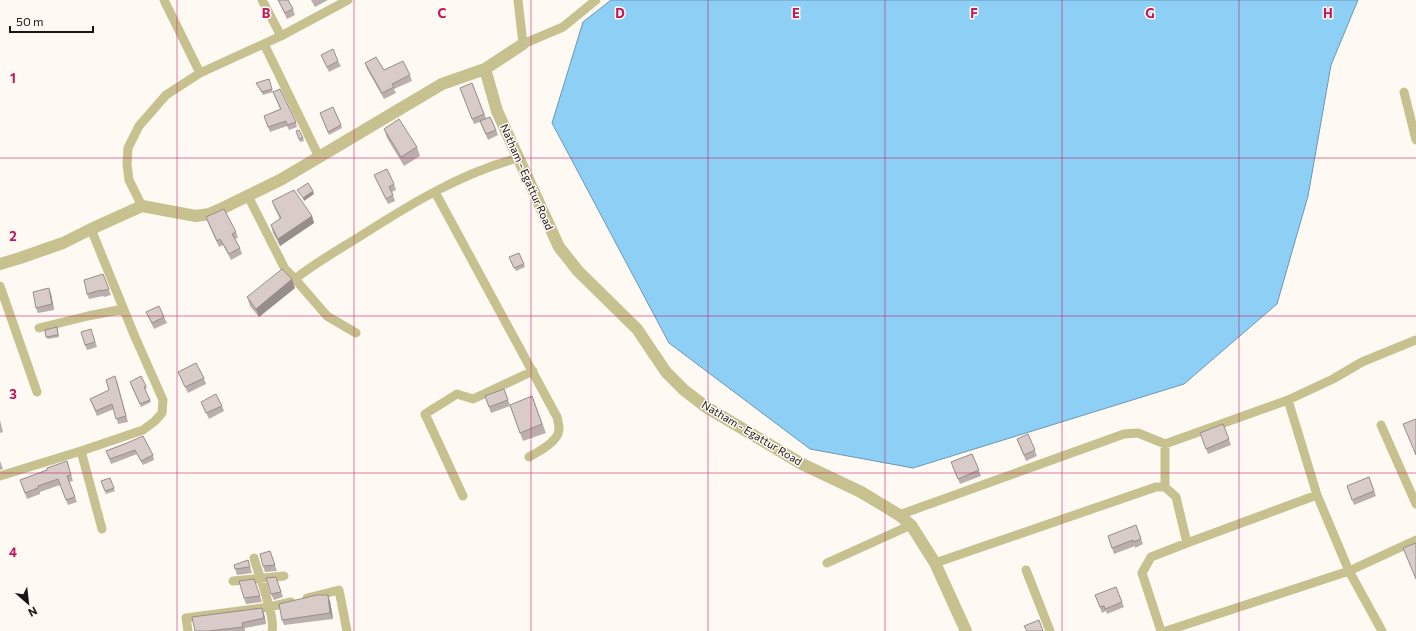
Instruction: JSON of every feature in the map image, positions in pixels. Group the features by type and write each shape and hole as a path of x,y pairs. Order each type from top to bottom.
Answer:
{"street":[{"path":"164,0 200,73"},
{"path":"262,0 281,36"},
{"path":"518,0 523,44"},
{"path":"0,264 63,243 91,228 142,206 196,216 209,214 282,179 442,84 485,69 523,44 563,27 596,0"},
{"path":"142,206 129,180 127,164 128,148 139,126 166,95 200,73 281,36 344,1"},
{"path":"264,44 319,157"},
{"name":"Natham - Egattur Road","path":"485,69 498,111 518,158 559,247 578,271 637,330 666,372 684,390 706,408 802,464 861,492 899,515 911,525 935,563 966,631"},
{"path":"1404,92 1416,140"},
{"path":"295,279 396,213 464,177 518,158"},
{"path":"435,192 557,417 559,429 558,435 546,448 529,458"},
{"path":"248,196 285,269 327,316 356,333"},
{"path":"0,476 144,430 162,413 163,400 123,309 91,228"},
{"path":"0,286 37,392"},
{"path":"39,328 123,309"},
{"path":"899,515 1124,434 1138,433 1165,444 1288,400 1333,379 1362,362 1416,340"},
{"path":"464,496 425,414 457,394 472,399 533,372"},
{"path":"1288,400 1317,495 1349,570 1382,631"},
{"path":"1381,425 1416,504"},
{"path":"1165,444 1165,487"},
{"path":"81,451 102,528"},
{"path":"935,563 1156,487 1165,487 1176,497 1187,543"},
{"path":"1161,631 1142,573 1151,557 1317,495"},
{"path":"827,563 911,525"},
{"path":"1166,631 1178,630 1349,570 1416,540"},
{"path":"254,558 274,626 272,631"},
{"path":"1026,570 1050,631"},
{"path":"233,581 284,576"},
{"path":"188,631 186,618 269,607 339,590 347,631"}],"water":[{"path":"611,0 1358,0 1331,65 1308,196 1277,304 1184,384 913,468 810,449 669,343 552,123 583,22"}],"building":[{"path":"278,0 288,0 293,9 285,13"},
{"path":"333,49 338,61 327,67 321,55"},
{"path":"376,57 384,70 403,61 410,75 392,84 394,87 382,93 365,63"},
{"path":"269,79 272,89 262,92 256,83"},
{"path":"472,83 484,114 472,119 460,88"},
{"path":"280,89 296,122 287,125 286,121 268,127 264,116 281,109 273,92"},
{"path":"333,107 341,125 328,132 320,113"},
{"path":"490,117 496,130 486,134 480,121"},
{"path":"399,119 417,147 401,157 384,129"},
{"path":"299,130 303,138 299,139 296,131"},
{"path":"387,169 394,184 389,187 393,195 386,199 374,175"},
{"path":"308,183 313,191 303,198 297,190"},
{"path":"294,190 312,216 278,239 271,225 281,218 272,201"},
{"path":"224,209 236,232 232,234 240,248 229,254 220,239 217,241 206,217"},
{"path":"519,253 524,264 514,268 509,257"},
{"path":"282,269 292,279 256,309 247,297"},
{"path":"103,274 109,289 87,294 84,280"},
{"path":"49,288 52,304 36,308 33,292"},
{"path":"159,306 164,317 152,323 146,312"},
{"path":"57,327 58,335 46,337 45,330"},
{"path":"91,329 95,342 85,345 81,332"},
{"path":"196,363 204,378 185,387 178,372"},
{"path":"115,376 126,416 116,419 112,404 96,411 90,399 109,390 106,380"},
{"path":"141,376 150,400 140,404 130,382"},
{"path":"504,389 508,400 489,407 485,396"},
{"path":"216,394 222,406 206,413 201,402"},
{"path":"532,396 542,424 520,433 510,405"},
{"path":"1416,419 1416,455 1403,424"},
{"path":"1223,424 1229,439 1206,449 1200,433"},
{"path":"1028,434 1035,450 1024,455 1017,439"},
{"path":"143,436 153,455 141,461 135,450 110,459 106,451"},
{"path":"972,454 979,470 958,479 951,462"},
{"path":"67,461 71,475 67,476 75,497 66,500 58,479 38,486 38,488 25,493 20,480"},
{"path":"1369,477 1374,491 1352,500 1347,486"},
{"path":"110,478 114,488 105,491 101,481"},
{"path":"1136,525 1141,539 1133,542 1133,540 1112,548 1108,536"},
{"path":"1416,543 1416,579 1403,548"},
{"path":"270,551 275,565 263,566 260,554"},
{"path":"248,560 250,567 235,569 234,565"},
{"path":"276,577 281,592 271,594 266,578"},
{"path":"254,579 260,596 244,598 239,581"},
{"path":"1116,587 1122,602 1105,609 1104,606 1100,607 1095,595"},
{"path":"317,595 328,595 330,613 282,620 279,604"},
{"path":"262,608 264,618 242,623 243,627 195,631 192,617"},
{"path":"1039,620 1043,631 1027,631 1024,626"}]}
